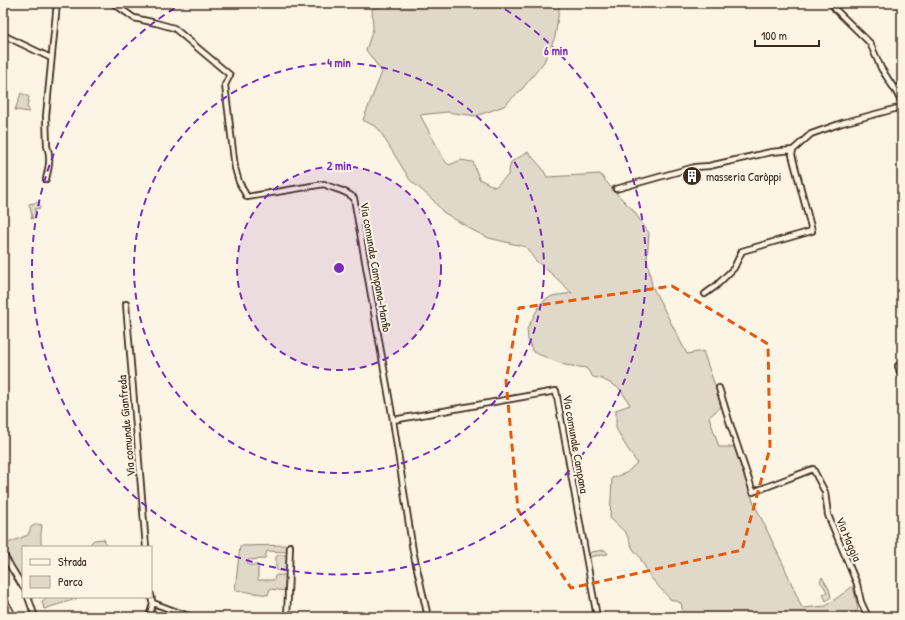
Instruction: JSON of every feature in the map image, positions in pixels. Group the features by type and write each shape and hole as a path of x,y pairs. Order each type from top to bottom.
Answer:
{"street":[{"path":"46,178 49,163 46,116 56,3"},
{"name":"Via comunale Campana-Manfio","path":"113,3 134,18 174,28 230,75 226,85 235,168 239,182 247,197 324,184 332,188 348,192 354,198 393,420 413,550 428,617"},
{"path":"832,3 835,9 870,43 881,68 902,103"},
{"path":"3,35 52,58"},
{"path":"895,90 902,84"},
{"path":"616,189 695,168 771,152 793,150 811,134 842,123 902,107"},
{"path":"705,294 716,286 734,268 742,251 812,231 792,155 793,150"},
{"name":"Via comunale Gianfreda","path":"126,304 146,546"},
{"path":"902,366 898,366 902,378"},
{"name":"Via Maggia","path":"719,388 753,492 813,469 825,492 828,515 857,584 861,602 868,617"},
{"name":"Via comunale Campana","path":"393,420 556,391 597,617"},
{"path":"287,617 290,546"},
{"path":"3,554 22,585"},
{"path":"28,598 35,617"},
{"path":"148,617 153,603 152,598"},
{"path":"3,599 12,617"},
{"path":"153,603 191,617"}],"highlighted area":[{"path":"672,286 768,344 770,448 742,550 571,588 518,510 506,381 519,308"}],"green space":[{"path":"387,3 560,3 555,37 544,62 523,88 504,106 476,116 447,112 420,115 445,161 449,165 461,160 473,162 479,179 495,187 508,175 511,162 528,152 542,168 547,177 600,174 633,210 649,233 647,259 652,286 687,354 703,351 722,406 709,417 719,447 736,447 753,501 802,608 826,606 853,586 858,609 855,617 684,617 681,603 670,599 651,578 639,556 633,549 626,533 610,518 612,478 626,473 637,463 616,428 616,410 630,405 619,388 602,379 593,377 586,368 565,365 533,352 528,340 527,329 542,302 552,296 572,293 535,260 526,247 489,238 474,231 443,212 433,200 410,180 378,128 363,120 382,72 366,50 373,29 372,9"},
{"path":"21,93 29,97 27,107 29,112 15,110"},
{"path":"39,202 40,208 35,209 36,216 31,219 32,216 29,204"},
{"path":"37,524 42,525 42,546 22,546 22,579 3,545 28,535 31,527"},
{"path":"104,539 107,546 88,546 94,540"},
{"path":"288,545 287,552 267,551 264,559 248,560 248,565 258,565 258,580 274,580 275,576 277,575 287,575 286,591 270,589 268,595 235,590 240,546"},
{"path":"605,550 608,554 588,557 591,552"},
{"path":"278,555 287,555 287,570 285,572 278,571 276,569 276,557"},
{"path":"822,577 829,589 831,597 826,601 823,594 827,592 820,582"},
{"path":"46,598 76,598 44,609 42,601"}],"place":[{"name":"masseria Caròppi","path":"692,176"}]}
